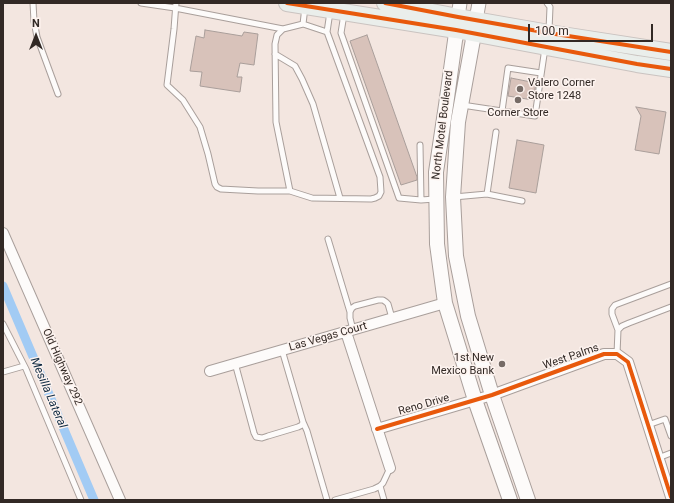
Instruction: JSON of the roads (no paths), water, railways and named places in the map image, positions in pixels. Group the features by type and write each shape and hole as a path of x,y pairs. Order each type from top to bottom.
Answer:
{"main road":[{"path":"287,3 305,4 337,11 458,17"},
{"path":"386,3 458,17 475,27 547,40 646,66 671,69"},
{"name":"North Motel Boulevard","path":"458,17 436,172 437,244 445,303 475,400 510,500"},
{"name":"North Motel Boulevard","path":"475,27 458,122 453,197 456,256 468,316 492,395 528,500"},
{"path":"547,40 671,52"},
{"path":"646,66 649,49"},
{"path":"436,199 453,197"}],"street":[{"name":"North Motel Boulevard","path":"475,27 479,3"},
{"name":"Old Highway 292","path":"3,234 120,500"},
{"name":"Las Vegas Court","path":"210,371 445,303"},
{"path":"349,331 377,429 390,468"},
{"name":"West Palms","path":"475,400 604,354 617,354"},
{"path":"617,354 628,362 671,497"},
{"name":"Reno Drive","path":"377,429 475,400"}],"lane":[{"path":"33,3 34,22 37,37 58,94"},
{"path":"141,3 176,6 283,29 303,24 327,32"},
{"path":"461,105 535,116 547,40 550,7 546,3"},
{"path":"303,24 305,4"},
{"path":"176,6 167,84 184,100 200,128 217,187 221,189 290,191 312,198 371,199 379,196 381,192 380,177 327,32 337,11"},
{"path":"337,11 341,33 399,198 421,200 436,199"},
{"path":"283,29 276,39 276,122 290,191"},
{"path":"276,54 295,66 305,85 313,104 340,198"},
{"path":"502,111 508,68 541,73"},
{"path":"487,194 496,132"},
{"path":"420,145 421,200"},
{"path":"453,197 487,194 522,201"},
{"path":"328,239 350,312 349,331"},
{"path":"617,354 618,330 612,314 612,309 615,305 671,284"},
{"path":"350,312 352,308 356,306 383,300 388,304 392,318"},
{"path":"618,330 629,322 671,307"},
{"path":"3,324 24,366 81,500"},
{"path":"282,350 327,500"},
{"path":"235,363 256,437 262,438 298,427 302,425 303,422"},
{"path":"3,372 24,366"},
{"path":"648,425 665,419 671,436"},
{"path":"658,458 671,453"},
{"path":"335,500 380,486 390,468"},
{"path":"380,486 384,500"}],"waterway":[{"name":"Mesilla Lateral","path":"3,286 94,500"}],"place":[{"name":"Valero Corner Store 1248","path":"520,89"},
{"name":"Corner Store","path":"518,100"},
{"name":"1st New Mexico Bank","path":"502,364"}]}
